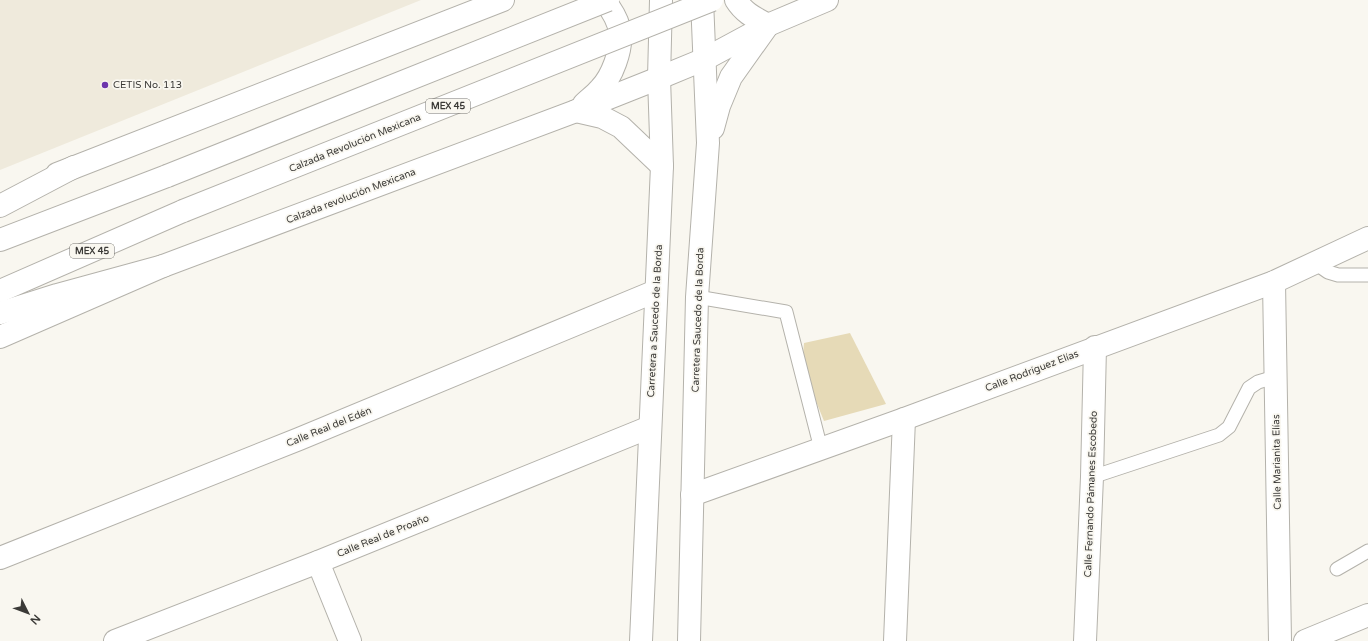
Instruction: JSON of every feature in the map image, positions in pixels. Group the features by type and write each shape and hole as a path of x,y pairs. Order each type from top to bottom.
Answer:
{"street":[{"path":"0,196 503,0"},
{"path":"576,111 601,88 613,70 618,52 620,32 613,12 604,0"},
{"path":"0,240 167,176 608,0"},
{"name":"Carretera a Saucedo de la Borda","path":"641,641 662,166 659,78 661,0"},
{"name":"Carretera Saucedo de la Borda","path":"689,641 697,298 708,143 702,0"},
{"name":"Calzada Revolución Mexicana","path":"0,291 183,211 712,0"},
{"path":"708,143 719,106 731,77 768,25 749,15 736,0"},
{"name":"Calzada revolución Mexicana","path":"0,336 163,266 576,111 659,78 705,59 768,25 827,0"},
{"path":"576,111 602,117 621,127 662,166"},
{"path":"0,206 74,167"},
{"name":"Calle Rodríguez Elías","path":"692,495 904,419 1274,282 1368,238"},
{"path":"0,313 57,295 163,266"},
{"name":"Calle Marianita Elías","path":"1274,282 1280,641"},
{"name":"Calle Real del Edén","path":"0,558 292,442 656,291"},
{"name":"Calle Fernando Pámanes Escobedo","path":"1085,641 1092,477 1095,348"},
{"path":"895,641 904,419"},
{"name":"Calle Real de Proaño","path":"115,641 318,562 650,427"},
{"path":"318,562 350,641"},
{"path":"1305,641 1368,615"}],"lane":[{"path":"1315,263 1328,272 1338,275 1368,276"},
{"path":"697,298 786,312 821,449"},
{"path":"1092,477 1219,434 1229,427 1250,388 1258,382 1275,377"},
{"path":"1337,569 1368,551"}],"shaded area":[{"name":"CETIS No. 113","path":"0,0 421,0 0,170"},
{"path":"850,333 886,404 824,421 802,367 804,343"}],"place":[{"name":"CETIS No. 113","path":"105,85"}]}
